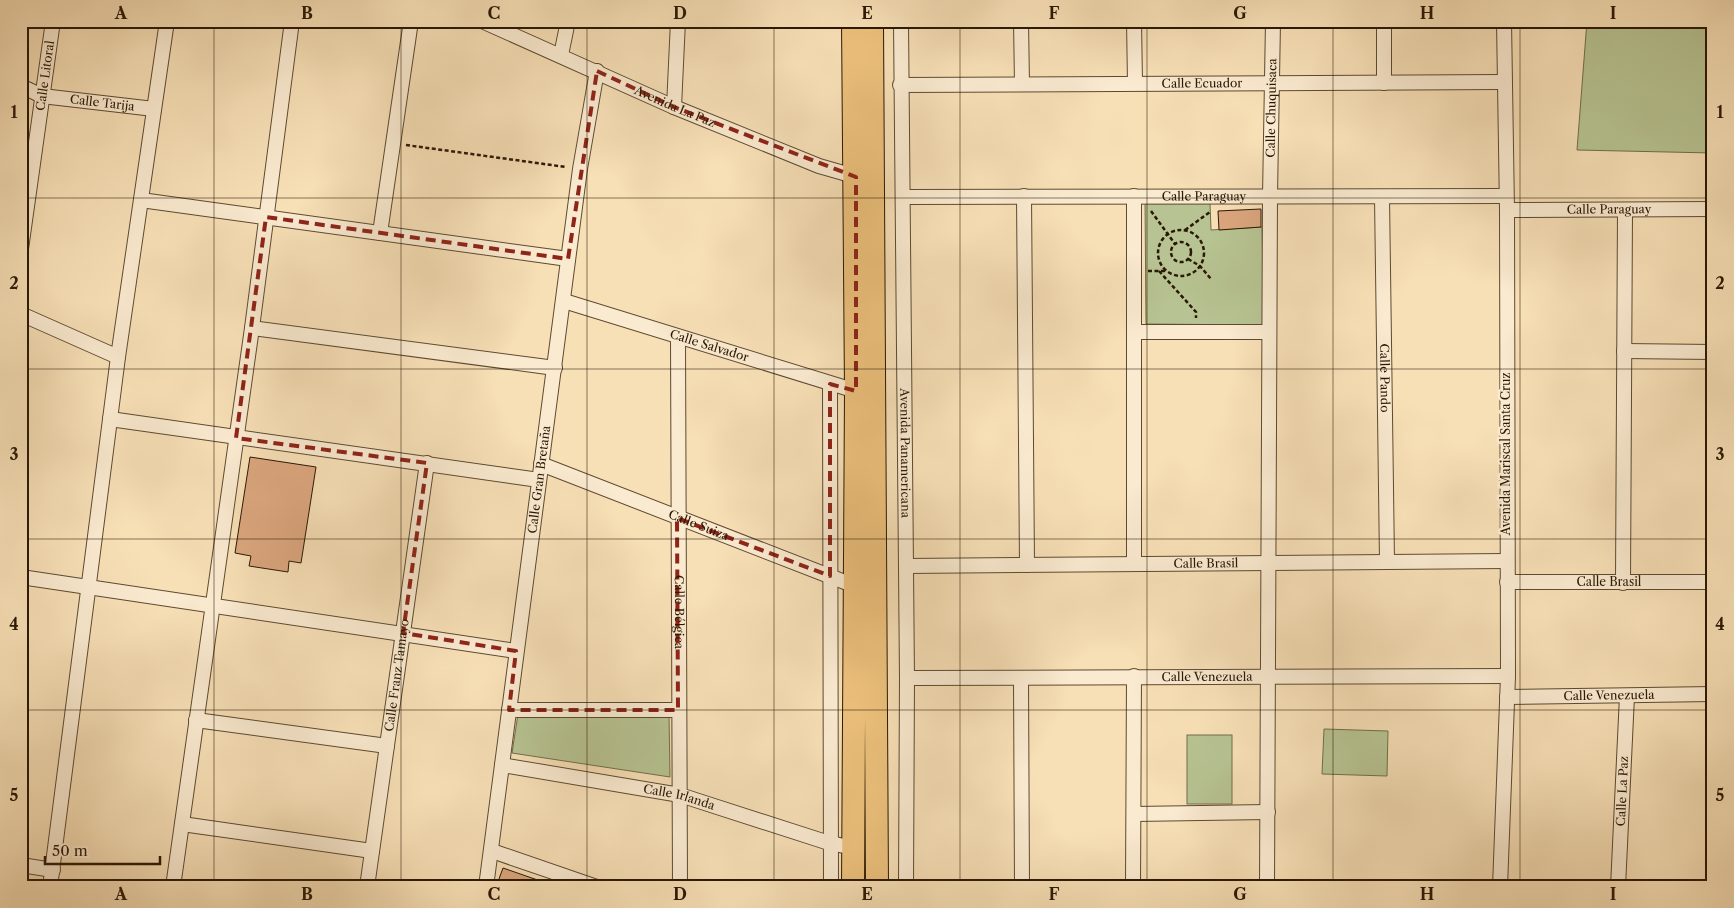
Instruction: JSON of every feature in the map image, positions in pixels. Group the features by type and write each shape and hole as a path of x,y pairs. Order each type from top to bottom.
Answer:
{"highway":[{"path":"853,21 864,178 877,887"},
{"path":"853,887 856,391 872,21"}],"street":[{"name":"Calle Litoral","path":"21,249 53,21"},
{"path":"50,887 90,588 118,357 167,21"},
{"path":"173,887 252,328 292,21"},
{"path":"380,233 410,21"},
{"name":"Avenida La Paz","path":"482,21 674,107 819,166 864,178"},
{"path":"561,55 568,21"},
{"path":"674,107 678,21"},
{"name":"Avenida Panamericana","path":"901,21 900,85 903,197 907,678 906,887"},
{"path":"1022,21 1022,84"},
{"path":"1134,21 1135,83"},
{"name":"Calle Chuquisaca","path":"1267,887 1272,21"},
{"path":"1384,21 1384,83"},
{"name":"Avenida Mariscal Santa Cruz","path":"1500,887 1508,676 1504,21"},
{"name":"Calle Gran Bretaña","path":"486,887 580,168 597,71"},
{"name":"Calle Ecuador","path":"900,85 1503,82"},
{"name":"Calle Tarija","path":"21,86 42,96 154,109"},
{"path":"1024,196 1027,565"},
{"path":"1134,196 1134,562"},
{"name":"Calle Paraguay","path":"903,197 1382,196 1625,210 1713,209"},
{"name":"Calle Pando","path":"1382,196 1387,561"},
{"path":"141,200 568,259"},
{"path":"1622,583 1625,210"},
{"name":"Calle Salvador","path":"564,301 678,338 856,391"},
{"path":"21,314 118,357"},
{"path":"252,328 555,368"},
{"path":"1134,332 1269,332"},
{"name":"Calle Bélgica","path":"678,338 677,518 680,887"},
{"path":"1624,351 1713,352"},
{"path":"830,384 831,887"},
{"path":"110,419 539,480"},
{"name":"Calle Franz Tamayo","path":"367,887 427,464"},
{"name":"Calle Suiza","path":"541,464 855,586"},
{"name":"Calle Brasil","path":"906,566 1134,562 1506,561"},
{"path":"21,577 516,651"},
{"name":"Calle Brasil","path":"1507,582 1713,582"},
{"path":"1133,887 1134,676"},
{"name":"Calle Venezuela","path":"907,678 1508,676"},
{"path":"1021,678 1022,887"},
{"name":"Calle Venezuela","path":"1507,697 1713,694"},
{"name":"Calle La Paz","path":"1618,887 1627,696"},
{"path":"509,710 678,710"},
{"path":"196,720 387,746"},
{"name":"Calle Irlanda","path":"502,765 680,795 831,843 853,848"},
{"path":"1134,814 1268,812"},
{"path":"182,824 372,851"},
{"path":"492,851 597,887"},
{"path":"21,865 53,870"}],"path":[{"path":"394,144 580,168"},
{"path":"1149,208 1175,244"},
{"path":"1185,230 1210,212"},
{"path":"1178,230 1185,230 1192,233 1202,244 1203,259 1200,266 1188,275 1173,275 1166,271 1158,258 1158,250 1160,243 1167,234 1178,230"},
{"path":"1181,242 1188,245 1191,253 1188,259 1183,262 1174,260 1171,253 1175,244 1181,242"},
{"path":"1188,259 1200,266 1211,279"},
{"path":"1146,271 1166,271"},
{"path":"1159,271 1196,312 1196,324"}],"highlighted area":[{"path":"597,71 674,107 856,177 856,391 830,384 830,576 677,518 678,710 509,710 516,651 403,633 427,463 236,438 266,217 568,259"}],"green space":[{"path":"21,21 30,21 24,58 21,57"},
{"path":"1587,21 1713,21 1713,153 1577,150"},
{"path":"1145,201 1210,203 1211,230 1262,227 1264,325 1146,324"},
{"path":"518,714 669,714 670,777 512,753"},
{"path":"1324,729 1388,731 1387,776 1322,774"},
{"path":"1187,735 1232,735 1232,804 1187,804"}],"building":[{"path":"1261,209 1261,227 1219,230 1218,211"},
{"path":"250,457 316,467 301,563 289,561 288,572 249,566 251,556 235,553"},
{"path":"503,868 552,885 551,887 496,887"}]}
